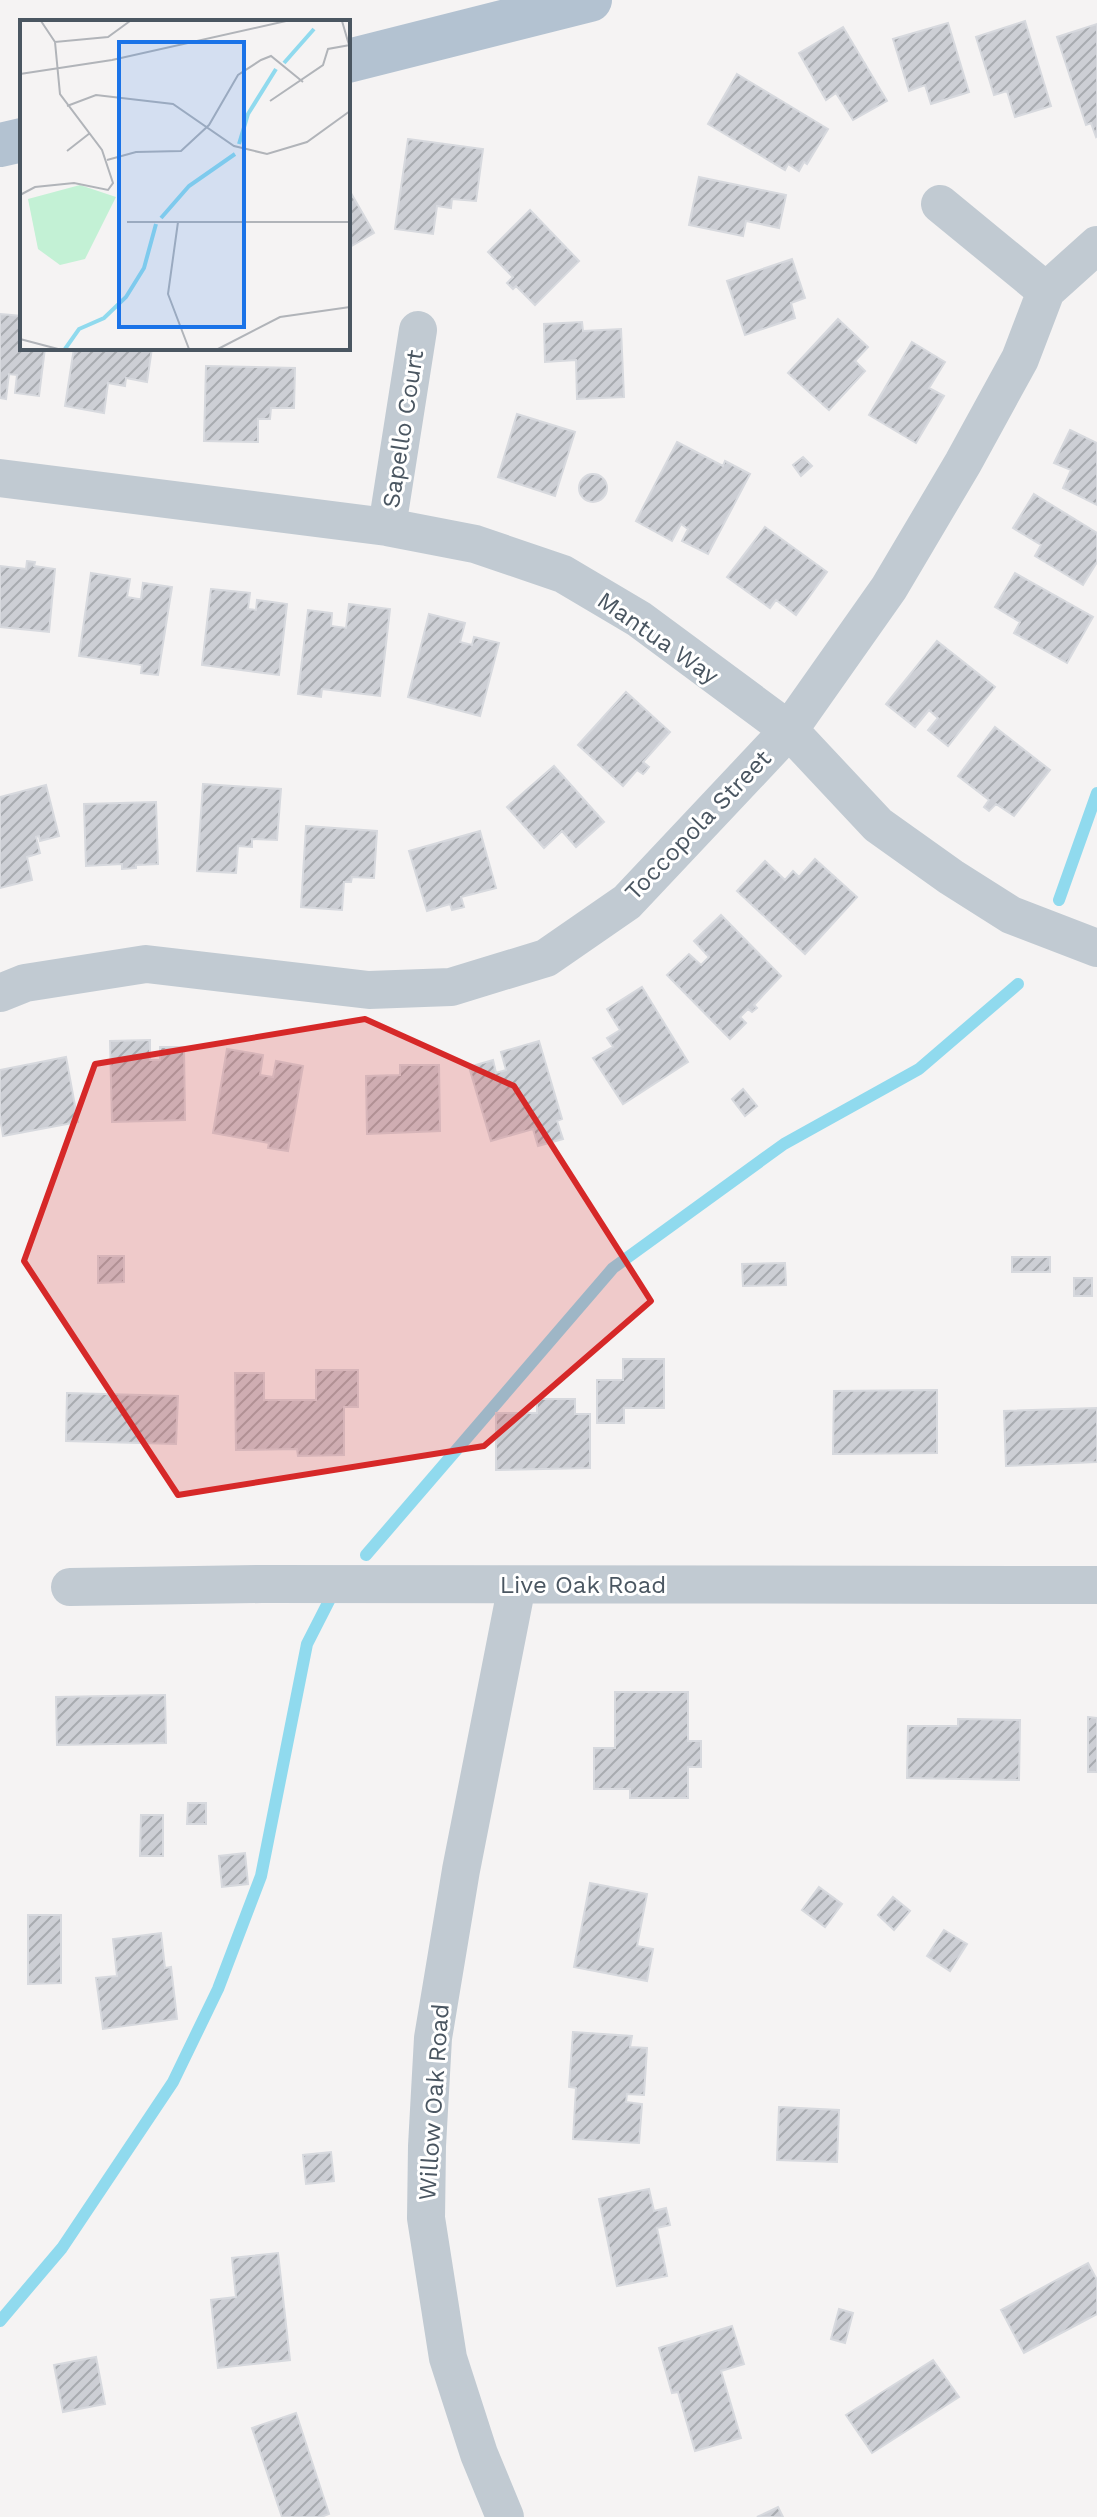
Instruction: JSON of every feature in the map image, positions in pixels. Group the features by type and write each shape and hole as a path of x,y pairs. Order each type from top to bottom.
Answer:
{"main road":[{"path":"350,60 590,0"},
{"path":"0,145 20,140"}],"street":[{"path":"940,204 1046,291"},
{"name":"Toccopola Street","path":"0,993 25,983 146,964 369,990 451,987 546,958 627,902 789,730 889,588 963,463 1020,359 1046,291 1097,245"},
{"name":"Sapello Court","path":"387,527 418,330"},
{"name":"Mantua Way","path":"0,478 387,527 475,544 563,574 639,619 789,730 890,834 1011,915 1097,948"},
{"name":"Willow Oak Road","path":"505,2517 479,2454 448,2358 426,2218 426,2160 433,2038 461,1870 517,1585"},
{"name":"Live Oak Road","path":"70,1587 1097,1585"}],"highlighted area":[{"path":"365,1019 514,1086 651,1301 484,1446 178,1495 24,1261 95,1064"}],"building":[{"path":"1025,21 1051,106 1015,117 1007,91 994,95 976,37"},
{"path":"948,23 969,92 931,104 925,85 909,91 893,39"},
{"path":"1097,24 1096,137 1091,123 1086,125 1057,37"},
{"path":"843,27 887,101 853,120 836,93 826,100 799,53"},
{"path":"737,74 828,129 807,164 804,162 799,171 788,164 785,170 708,124"},
{"path":"408,139 483,149 476,201 452,199 451,208 437,206 433,234 395,229"},
{"path":"699,177 786,195 779,228 746,221 743,236 689,225"},
{"path":"350,191 374,233 350,247"},
{"path":"530,210 579,261 535,305 516,286 513,289 507,283 513,277 488,252"},
{"path":"792,259 805,298 791,303 795,318 745,335 727,281"},
{"path":"0,314 20,316 20,350 45,350 39,396 15,393 17,375 9,374 6,399 0,398"},
{"path":"838,319 868,347 855,361 865,371 829,410 788,373"},
{"path":"582,322 583,331 621,329 624,397 577,399 576,360 545,362 544,324"},
{"path":"912,342 945,362 929,388 944,396 916,443 869,415"},
{"path":"74,350 152,350 147,382 126,378 125,386 108,383 104,413 65,406"},
{"path":"206,366 295,368 294,408 271,408 270,419 258,419 258,442 204,441"},
{"path":"517,414 575,432 555,496 498,477"},
{"path":"1070,430 1097,443 1097,505 1063,488 1071,470 1054,463"},
{"path":"677,442 723,466 725,461 750,474 708,554 682,541 688,529 681,524 672,541 636,521"},
{"path":"803,457 812,466 801,476 793,465"},
{"path":"593,474 603,478 607,488 603,498 593,502 583,498 579,488 583,478"},
{"path":"1034,494 1097,533 1097,562 1083,585 1035,556 1041,545 1013,528"},
{"path":"765,527 827,572 796,615 776,600 770,608 727,577"},
{"path":"27,561 35,562 34,566 55,569 49,632 0,627 0,566 26,569"},
{"path":"91,573 130,579 127,597 138,599 141,599 143,583 172,587 158,675 141,673 142,665 79,656"},
{"path":"1015,573 1093,617 1067,663 1014,633 1020,622 995,607"},
{"path":"211,589 250,593 248,609 256,610 257,600 287,604 279,675 202,665"},
{"path":"349,604 390,609 380,696 322,689 321,697 298,694 308,610 332,613 331,626 346,628"},
{"path":"429,614 465,623 460,642 472,645 474,637 499,643 480,716 408,697"},
{"path":"937,641 995,687 948,746 928,730 938,718 929,710 915,727 886,704"},
{"path":"626,692 670,732 643,762 649,767 645,772 643,774 637,770 623,786 578,745"},
{"path":"995,727 1050,770 1014,816 996,804 989,811 984,807 989,800 958,776"},
{"path":"554,766 604,822 576,847 562,831 544,848 507,807"},
{"path":"203,784 281,789 277,840 252,839 252,847 238,846 236,873 197,871"},
{"path":"46,785 59,836 40,841 39,836 36,837 40,853 27,857 32,880 0,888 0,797"},
{"path":"156,802 158,864 122,869 122,864 86,866 84,804"},
{"path":"306,826 377,831 374,878 352,877 351,882 344,882 342,910 301,907"},
{"path":"480,831 496,888 461,897 464,907 452,910 450,904 427,911 409,851"},
{"path":"815,859 857,897 805,954 737,891 765,861 785,880 793,871 799,877"},
{"path":"721,915 781,976 754,1005 757,1008 752,1012 748,1009 740,1017 746,1023 730,1039 667,975 689,954 701,965 709,957 694,941"},
{"path":"642,987 688,1062 623,1104 593,1058 613,1047 607,1038 620,1030 607,1009"},
{"path":"150,1040 150,1060 160,1060 160,1047 184,1047 185,1120 112,1122 110,1041"},
{"path":"539,1041 562,1119 557,1121 563,1139 538,1146 533,1129 491,1141 469,1067 493,1060 496,1073 506,1070 501,1052"},
{"path":"227,1049 263,1055 260,1075 273,1077 276,1061 303,1066 288,1151 268,1148 269,1143 213,1133"},
{"path":"66,1057 78,1122 3,1136 0,1070"},
{"path":"400,1065 439,1065 440,1131 367,1134 366,1076 400,1075"},
{"path":"743,1089 757,1106 745,1116 732,1099"},
{"path":"98,1256 124,1256 124,1282 98,1283"},
{"path":"1012,1257 1050,1257 1050,1272 1012,1272"},
{"path":"785,1263 786,1285 743,1286 742,1264"},
{"path":"1074,1278 1092,1278 1092,1296 1074,1296"},
{"path":"623,1359 664,1359 664,1408 624,1408 624,1423 597,1423 597,1380 623,1380"},
{"path":"316,1370 358,1370 358,1407 344,1407 344,1455 298,1456 297,1449 236,1450 235,1373 264,1373 264,1400 316,1400"},
{"path":"937,1390 937,1453 833,1454 834,1391"},
{"path":"67,1393 178,1396 176,1444 66,1441"},
{"path":"537,1399 575,1399 575,1414 590,1414 590,1468 496,1470 496,1413 537,1413"},
{"path":"1097,1408 1097,1462 1006,1466 1004,1411"},
{"path":"615,1692 688,1692 688,1741 701,1741 701,1767 688,1767 688,1798 630,1798 630,1789 594,1789 594,1748 615,1748"},
{"path":"165,1695 166,1743 57,1745 56,1697"},
{"path":"1088,1717 1097,1718 1097,1772 1088,1772"},
{"path":"958,1719 1020,1720 1019,1780 907,1778 908,1726 958,1726"},
{"path":"188,1803 206,1803 206,1824 187,1824"},
{"path":"141,1815 163,1815 163,1856 140,1856"},
{"path":"245,1853 248,1884 222,1887 219,1856"},
{"path":"590,1883 647,1894 637,1946 653,1949 647,1981 574,1967"},
{"path":"819,1887 842,1904 825,1927 802,1910"},
{"path":"893,1897 910,1911 894,1930 878,1915"},
{"path":"28,1915 61,1915 61,1983 28,1984"},
{"path":"944,1930 967,1944 950,1971 927,1956"},
{"path":"161,1933 165,1968 171,1967 177,2019 103,2029 96,1978 117,1976 113,1939"},
{"path":"573,2032 632,2036 630,2047 647,2048 644,2095 627,2094 626,2102 642,2104 639,2143 573,2139 576,2088 569,2087"},
{"path":"779,2107 839,2110 837,2162 777,2160"},
{"path":"331,2152 334,2181 306,2184 303,2155"},
{"path":"649,2189 654,2211 666,2208 670,2225 657,2228 667,2276 617,2286 599,2199"},
{"path":"278,2253 290,2360 218,2368 211,2300 236,2297 232,2258"},
{"path":"1088,2263 1097,2280 1097,2314 1024,2353 1001,2310"},
{"path":"839,2309 853,2313 845,2343 831,2339"},
{"path":"732,2326 744,2364 721,2371 741,2438 695,2451 678,2392 672,2393 659,2348"},
{"path":"96,2357 105,2404 63,2412 54,2365"},
{"path":"933,2360 959,2397 872,2453 846,2415"},
{"path":"296,2413 329,2514 321,2517 282,2517 252,2428"},
{"path":"778,2507 783,2517 757,2517 770,2511"}],"waterway":[{"path":"1059,900 1097,793"},
{"path":"366,1555 613,1268 784,1144 919,1069 1018,984"},
{"path":"0,2321 62,2248 173,2082 218,1989 261,1876 307,1644 332,1595"}]}
